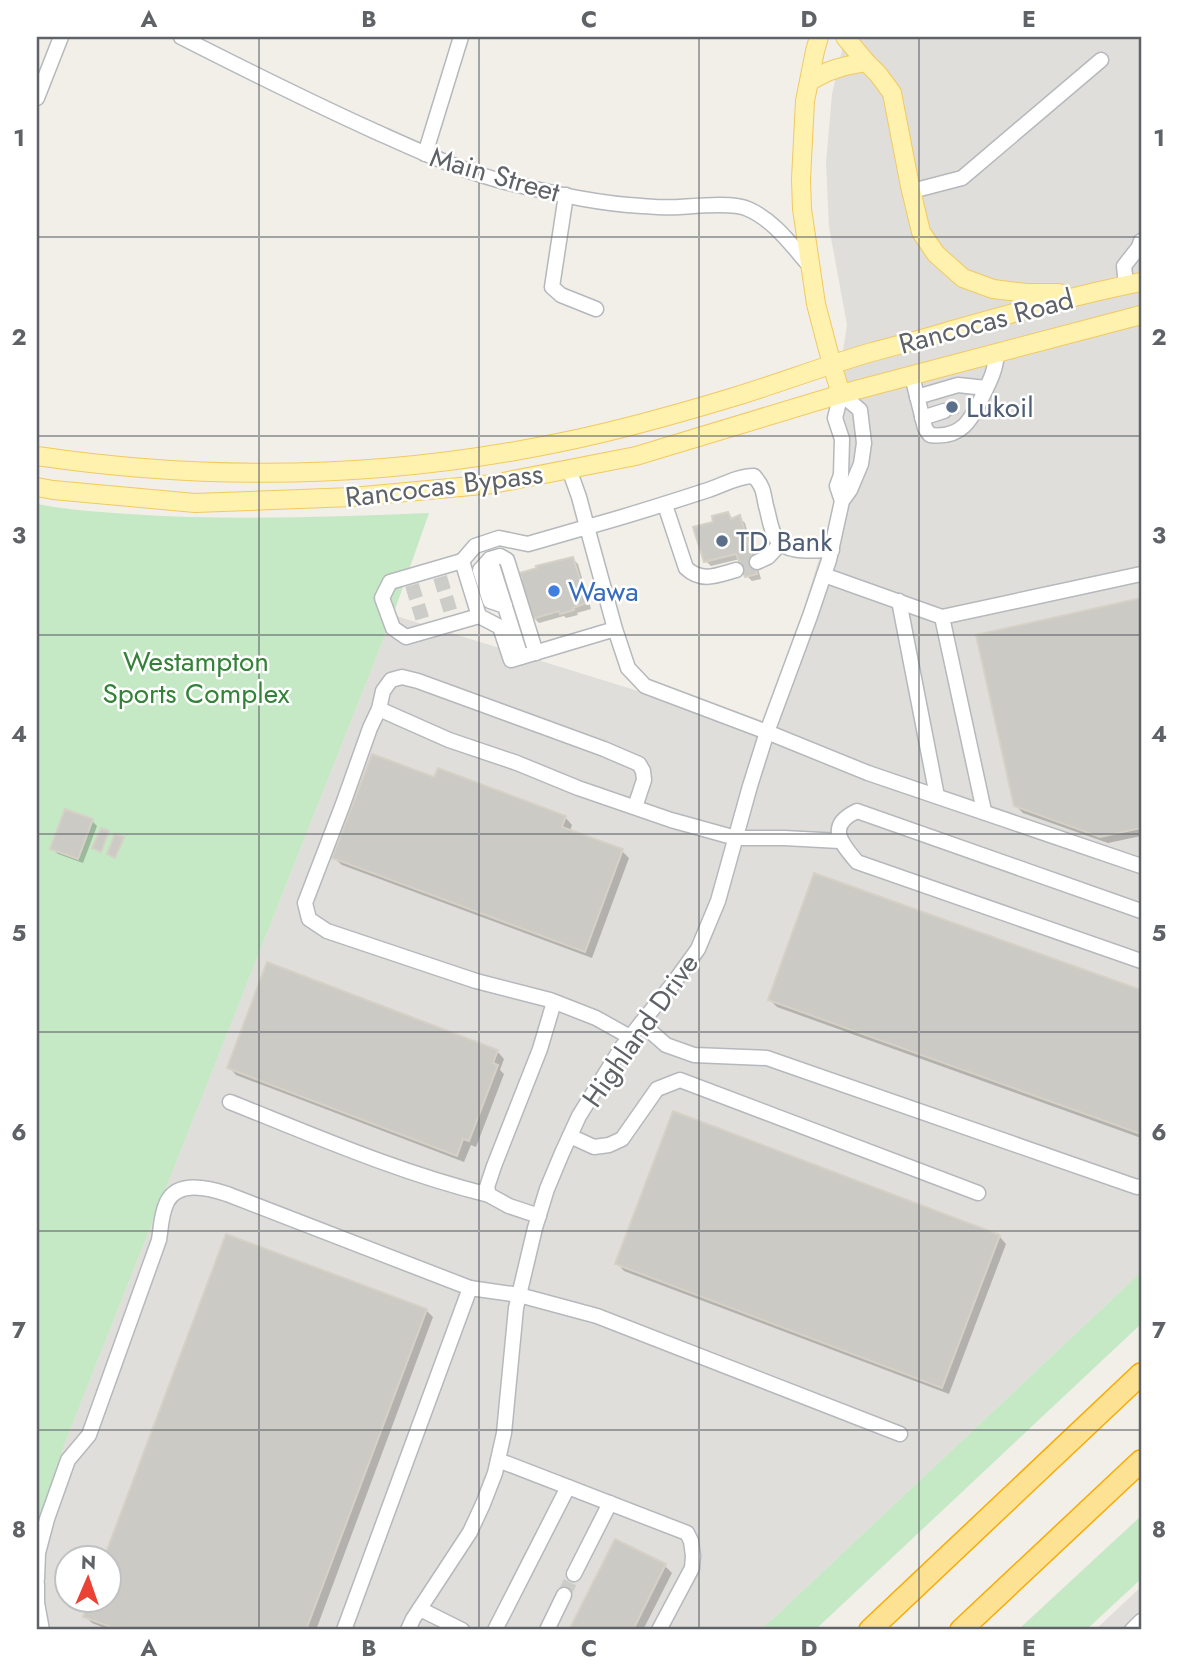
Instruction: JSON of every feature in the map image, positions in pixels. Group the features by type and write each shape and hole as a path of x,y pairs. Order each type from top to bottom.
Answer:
{"highway":[{"path":"870,1630 1141,1374"},
{"path":"961,1630 1141,1461"}],"main road":[{"path":"820,37 805,101 802,209 816,304 841,394"},
{"path":"845,37 892,93 921,232 936,254 963,278 993,289 1026,293 1087,293"},
{"path":"809,82 824,72 866,62"},
{"name":"Rancocas Road","path":"832,365 1087,293 1134,283"},
{"name":"Rancocas Road","path":"841,394 1141,315"},
{"name":"Rancocas Bypass","path":"37,456 149,470 246,473 340,471 432,464 567,441 643,423 832,365"},
{"name":"Rancocas Bypass","path":"37,487 195,503 352,497 492,484 636,456 841,394"}],"street":[{"path":"37,98 61,37"},
{"name":"Main Street","path":"181,37 268,82 425,155 470,172 519,186 604,202 639,206 713,205 747,208 772,224 810,266"},
{"path":"425,155 461,37"},
{"path":"912,191 962,178 1101,60"},
{"path":"566,195 552,288 561,295 596,309"},
{"path":"1134,283 1124,266 1141,241"},
{"path":"912,376 925,428 930,435 940,436 960,430 971,419 996,368 997,353"},
{"path":"917,397 958,386 983,394"},
{"name":"Highland Drive","path":"408,1630 470,1532 484,1504 498,1460 505,1433 516,1307 547,1189 570,1136 600,1082 630,1037 698,948 718,901 767,732 832,550 842,501 850,490 860,464 864,443 860,410 841,394 835,418 842,439 841,475 837,486 842,501"},
{"path":"964,405 983,394"},
{"path":"922,418 944,411"},
{"path":"569,469 628,668 645,686 868,773 1141,866"},
{"path":"615,629 511,660 500,627 479,616 452,618 425,626 407,637 393,628 382,598 390,582 438,573 462,561 474,545 499,538 528,544 665,505 745,476 754,476 763,487 776,538 781,543 786,547 807,551 832,550"},
{"path":"665,505 686,568 707,578 736,570"},
{"path":"757,562 768,558 781,543"},
{"path":"500,556 507,560 529,655 505,606 490,601 480,570 490,559 500,556"},
{"path":"462,561 479,616"},
{"path":"824,575 943,617 1141,574"},
{"path":"899,601 937,796"},
{"path":"943,617 984,811"},
{"path":"630,1037 596,1018 554,1002 477,981 327,930 309,919 305,903 379,709 383,691 391,680 402,677 418,681 639,764 644,780 635,807"},
{"path":"379,709 449,740 671,821 736,838 840,841"},
{"path":"1141,911 857,811 846,816 840,825 840,841 858,863 1141,961"},
{"path":"489,1195 487,1187 494,1166 540,1049 554,1002"},
{"path":"641,1023 666,1045 694,1055 767,1058 1141,1186"},
{"path":"570,1136 594,1147 609,1146 622,1139 657,1089 680,1080 978,1193"},
{"path":"230,1102 391,1166 489,1195 509,1206 539,1216"},
{"path":"42,1630 37,1603 38,1553 47,1519 68,1460 89,1435 159,1240 162,1217 168,1200 181,1190 197,1187 227,1194 470,1288 519,1295 597,1316 900,1434"},
{"path":"344,1630 470,1288"},
{"path":"498,1460 687,1533 691,1541 692,1568 659,1630"},
{"path":"495,1630 568,1487"},
{"path":"574,1574 610,1503"},
{"path":"547,1630 564,1595"},
{"path":"420,1609 462,1630"},
{"path":"1132,1630 1141,1621"}],"shaded area":[{"path":"845,37 1141,37 1141,1272 761,1630 37,1630 37,1562 63,1448 393,615 767,731 850,456 847,427 836,396 847,325 829,227 826,163 832,94"},
{"path":"1141,1587 1141,1630 1095,1630"}],"green space":[{"name":"Westampton Sports Complex","path":"37,504 93,512 241,518 429,513 393,615 63,1448 37,1562"},
{"path":"1141,1272 1141,1324 815,1630 761,1630"},
{"path":"1141,1516 1141,1579 1086,1630 1018,1630"}],"building":[{"name":"TD Bank","path":"728,512 731,519 740,515 757,574 745,577 736,554 704,562 693,527 713,522 712,516"},
{"name":"Wawa","path":"573,557 587,603 573,608 574,610 560,614 559,611 532,619 520,573"},
{"path":"1141,598 1141,828 1100,837 1014,806 976,635"},
{"path":"372,754 434,777 438,768 566,816 562,827 623,849 585,952 332,858"},
{"path":"65,809 93,819 78,859 50,849"},
{"path":"101,828 109,831 101,852 92,848"},
{"path":"115,834 124,837 115,858 107,854"},
{"path":"814,873 1141,990 1141,1134 768,1000"},
{"path":"267,962 498,1050 493,1063 498,1065 469,1141 463,1139 457,1156 227,1068"},
{"path":"673,1111 1000,1235 942,1388 615,1264"},
{"path":"226,1234 427,1309 306,1630 119,1630 83,1617 84,1614 122,1614 122,1544 109,1544"},
{"path":"615,1539 666,1564 633,1630 569,1630"}],"tunnel":[{"path":"944,411 964,405"},
{"path":"736,570 757,562"},
{"path":"440,577 451,613"},
{"path":"412,585 423,621"},
{"path":"564,1595 574,1574"}],"place":[{"name":"Lukoil","path":"952,407"},
{"name":"TD Bank","path":"722,541"},
{"name":"Wawa","path":"554,591"}]}
